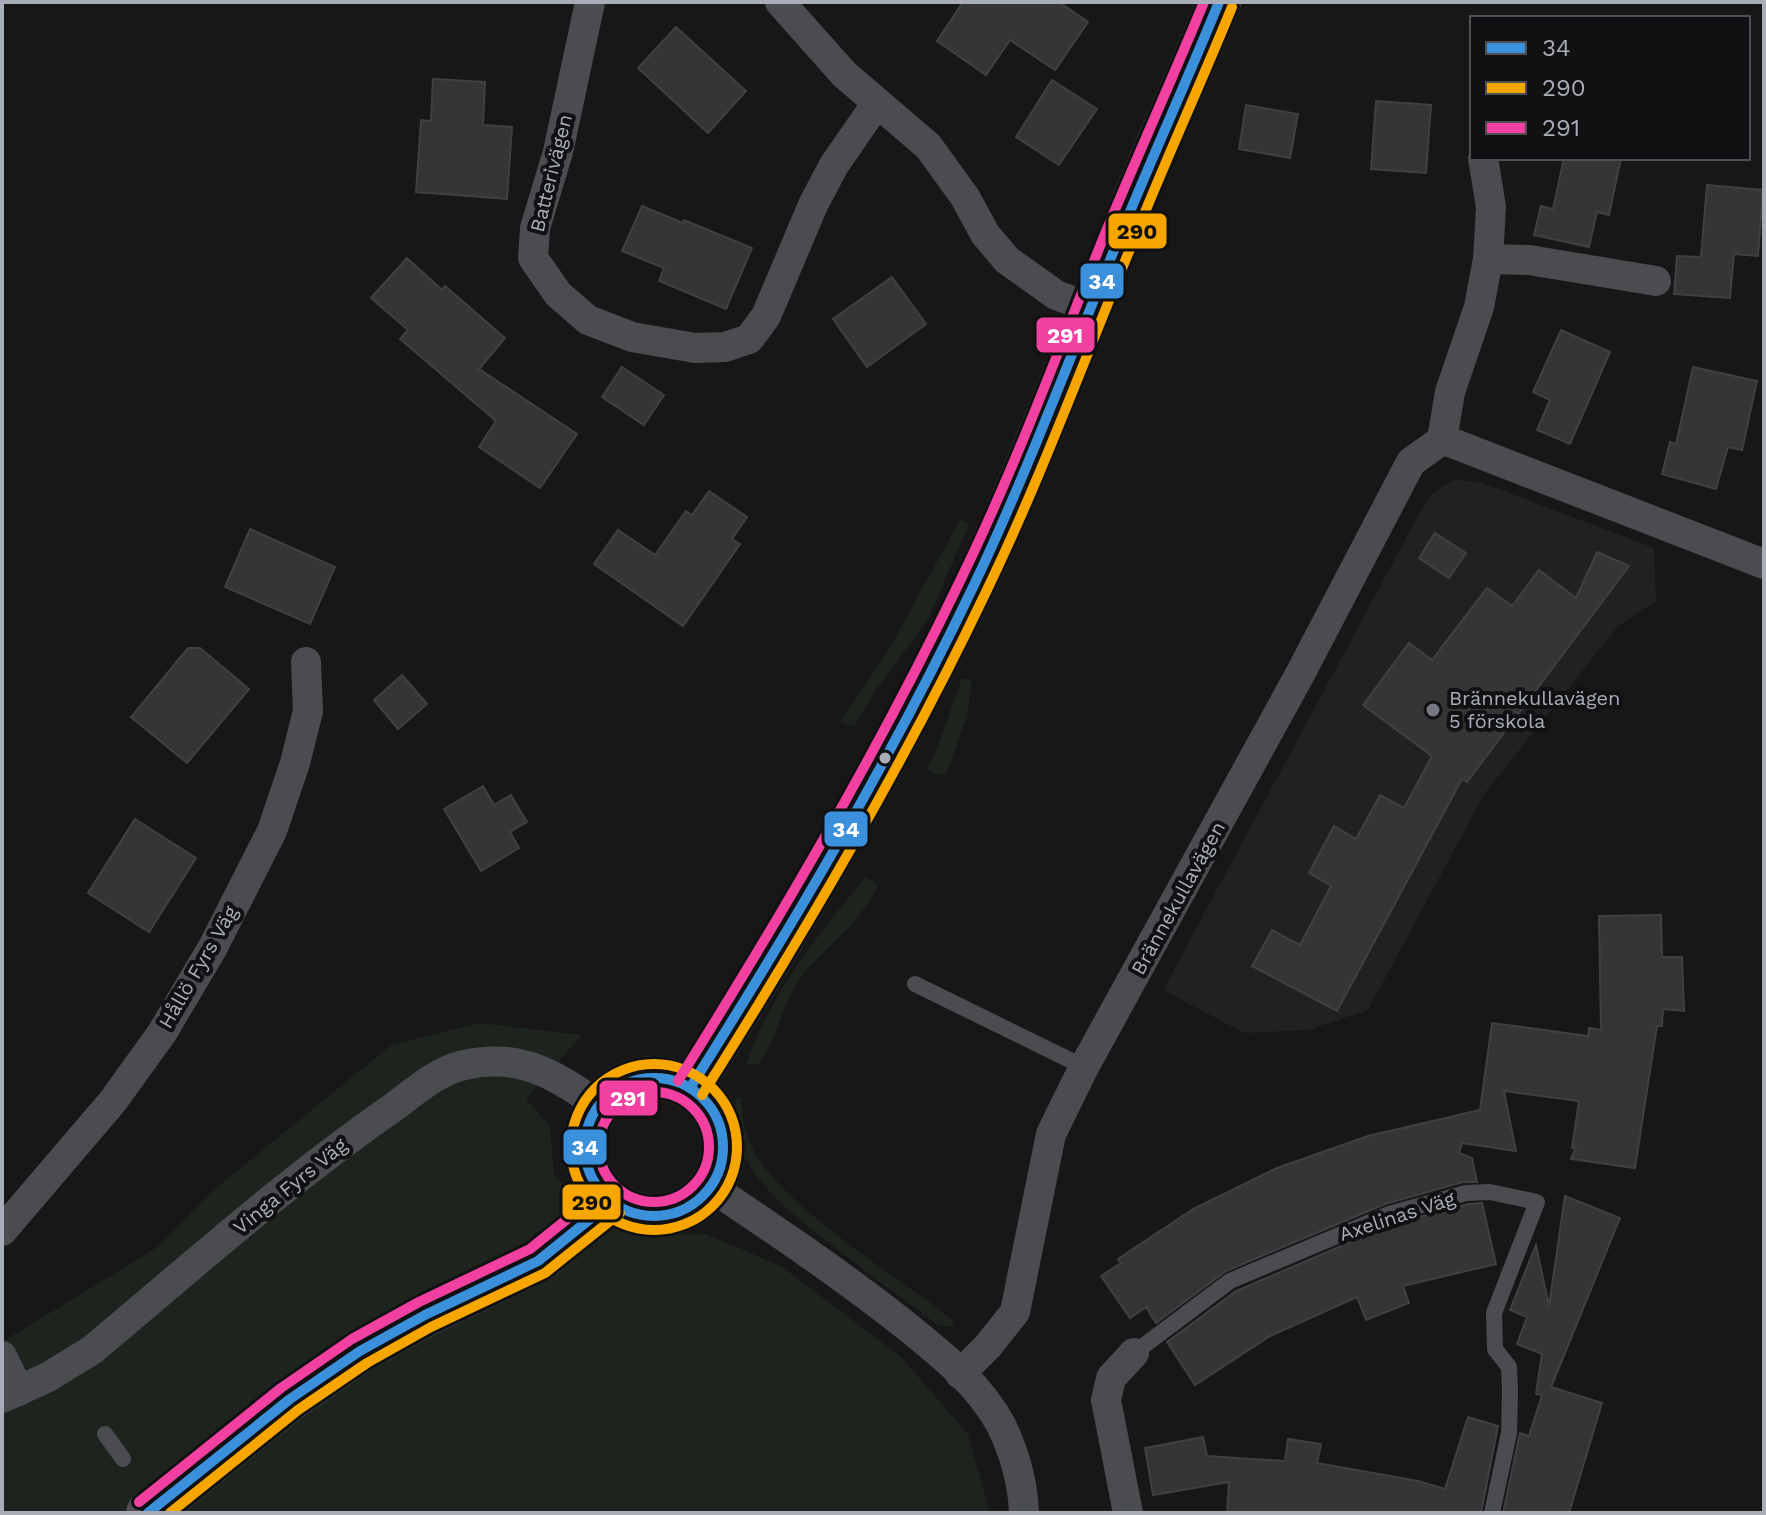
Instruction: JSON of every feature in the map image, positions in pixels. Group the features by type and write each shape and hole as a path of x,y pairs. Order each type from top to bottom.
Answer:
{"main road":[{"path":"690,1088 780,945 929,675 1011,503 1219,2"},
{"path":"641,1079 666,1079 690,1088 714,1112 722,1133 723,1155 711,1187 691,1206 664,1216 636,1214 611,1202 595,1184 586,1162 585,1138 592,1115 618,1088 641,1079"},
{"path":"148,1513 290,1399 360,1351 425,1315 538,1261 611,1202"}],"street":[{"name":"Batterivägen","path":"590,2 558,152 535,228 533,258 558,294 588,320 632,337 695,348 725,347 749,339 766,316 820,192 860,124 877,103"},
{"path":"780,2 844,74 910,128 941,161 985,234 1007,260 1056,295 1091,308"},
{"path":"1483,160 1491,207 1488,259 1479,307 1450,392 1442,440 1764,564"},
{"path":"1488,259 1529,260 1656,281"},
{"name":"Brännekullavägen","path":"960,1374 1015,1312 1051,1134 1084,1067 1299,676 1411,462 1442,440"},
{"name":"Hållö Fyrs Väg","path":"2,1231 113,1101 162,1033 213,947 272,831 295,763 308,711 306,662"},
{"name":"Vinga Fyrs Väg","path":"10,1394 48,1377 92,1350 339,1145 440,1075 462,1065 496,1061 519,1064 547,1071 599,1105"},
{"path":"711,1187 867,1295 960,1374 1001,1425 1023,1492 1024,1513"},
{"name":"Axelinas Väg","path":"1128,1513 1106,1400 1111,1378 1134,1353"},
{"path":"2,1356 10,1394"}],"lane":[{"path":"915,984 1084,1067"},
{"name":"Axelinas Väg","path":"1134,1353 1230,1281 1389,1214 1466,1193 1490,1192 1537,1202 1494,1313 1495,1349 1509,1367 1510,1391 1509,1433 1492,1513"},
{"path":"105,1434 123,1459"}],"shaded area":[{"name":"Brännekullavägen 5 förskola","path":"1456,479 1483,483 1654,548 1656,601 1618,626 1485,793 1368,1010 1308,1030 1244,1033 1163,990 1413,525 1432,493"},
{"path":"960,520 968,523 968,527 928,619 873,694 854,726 840,722 888,651"},
{"path":"962,678 972,680 967,716 947,772 942,776 926,770 937,749"},
{"path":"866,877 878,885 876,891 854,922 801,978 790,996 769,1047 757,1065 746,1064 782,989 830,920"},
{"path":"479,1023 582,1035 526,1099 550,1126 554,1176 644,1236 706,1234 781,1266 901,1357 968,1434 990,1513 2,1513 2,1342 158,1247 210,1193 390,1046"},
{"path":"737,1097 741,1099 749,1141 761,1163 781,1186 834,1233 940,1310 953,1321 953,1327 938,1325 910,1304 787,1209 761,1182 740,1146 734,1116"}],"building":[{"path":"963,2 1059,2 1088,22 1055,70 1010,40 986,75 937,41"},
{"path":"676,27 746,91 708,133 638,68"},
{"path":"433,79 485,82 483,125 512,127 507,199 416,192 421,120 431,121"},
{"path":"1052,80 1097,109 1059,165 1016,137"},
{"path":"1376,101 1431,105 1426,173 1371,169"},
{"path":"1246,105 1298,114 1290,158 1239,149"},
{"path":"1564,160 1621,160 1609,215 1597,212 1589,247 1534,235 1541,206 1553,209"},
{"path":"1707,185 1763,190 1758,256 1734,254 1730,298 1674,294 1677,256 1701,257"},
{"path":"642,206 752,248 726,309 659,281 664,268 622,251"},
{"path":"407,258 442,290 445,286 505,338 479,369 577,434 540,488 479,447 496,421 400,339 408,330 371,298"},
{"path":"892,277 926,324 867,367 833,319"},
{"path":"1561,330 1610,352 1570,444 1537,430 1550,400 1533,392"},
{"path":"622,367 664,395 644,425 602,397"},
{"path":"1693,367 1757,381 1742,450 1728,447 1716,489 1662,474 1670,442 1676,444"},
{"path":"709,491 747,517 732,539 740,544 683,626 594,564 618,530 655,555 686,511 692,515"},
{"path":"250,529 335,567 310,624 225,587"},
{"path":"1435,533 1466,553 1449,578 1419,558"},
{"path":"1597,552 1629,566 1467,782 1462,779 1337,1011 1252,966 1272,930 1300,945 1331,886 1309,873 1334,826 1356,839 1380,795 1404,808 1432,756 1363,705 1409,643 1432,660 1487,588 1512,606 1539,570 1576,598"},
{"path":"188,648 200,648 249,689 187,763 131,717"},
{"path":"402,675 427,704 398,729 374,700"},
{"path":"483,786 494,805 511,795 527,822 510,832 519,848 481,871 444,809"},
{"path":"135,819 196,858 149,932 88,893"},
{"path":"1661,915 1662,957 1682,957 1684,1011 1663,1009 1662,1026 1657,1026 1635,1168 1571,1159 1576,1147 1572,1148 1579,1101 1504,1091 1516,1151 1462,1143 1459,1153 1472,1158 1477,1182 1463,1182 1385,1204 1226,1271 1156,1323 1146,1307 1130,1318 1101,1276 1121,1263 1118,1259 1193,1209 1277,1168 1368,1136 1480,1110 1492,1023 1588,1036 1589,1028 1601,1030 1599,916"},
{"path":"1565,1196 1620,1218 1551,1387 1602,1403 1569,1513 1503,1513 1520,1433 1529,1436 1542,1395 1536,1394 1542,1354 1517,1344 1527,1317 1510,1310 1536,1245 1549,1306"},
{"path":"1482,1203 1496,1264 1403,1286 1409,1303 1366,1320 1357,1297 1270,1336 1195,1385 1167,1342 1236,1291 1393,1224"},
{"path":"1468,1417 1498,1426 1481,1513 1227,1513 1229,1482 1153,1495 1145,1448 1203,1437 1207,1456 1285,1461 1288,1439 1321,1444 1317,1463 1418,1481 1445,1489"}],"transit line":[{"name":"291","path":"678,1081 826,835 960,581 1017,455 1102,241 1204,2"},
{"name":"34","path":"690,1088 840,841 974,585 1030,458 1219,2"},
{"name":"290","path":"702,1095 852,848 986,592 1043,464 1232,7"},
{"name":"290","path":"654,1064 686,1070 713,1088 731,1115 737,1147 731,1179 713,1206 686,1224 654,1230 622,1224 595,1206 577,1179 571,1147 577,1115 595,1088 622,1070 654,1064"},
{"name":"34","path":"654,1078 680,1083 703,1098 718,1121 723,1147 718,1173 703,1196 680,1211 654,1216 628,1211 605,1196 590,1173 585,1147 590,1121 605,1098 628,1083 654,1078"},
{"name":"291","path":"654,1092 675,1096 693,1108 705,1126 709,1147 705,1168 693,1186 675,1198 654,1202 633,1198 615,1186 603,1168 599,1147 603,1126 615,1108 633,1096 654,1092"},
{"name":"291","path":"139,1502 281,1388 352,1339 419,1302 530,1249 602,1191"},
{"name":"34","path":"148,1513 290,1399 360,1351 425,1315 538,1261 611,1202"},
{"name":"290","path":"170,1513 298,1410 367,1363 431,1327 545,1273 620,1213"}],"place":[{"name":"Brännekullavägen 5 förskola","path":"1433,710"}]}
